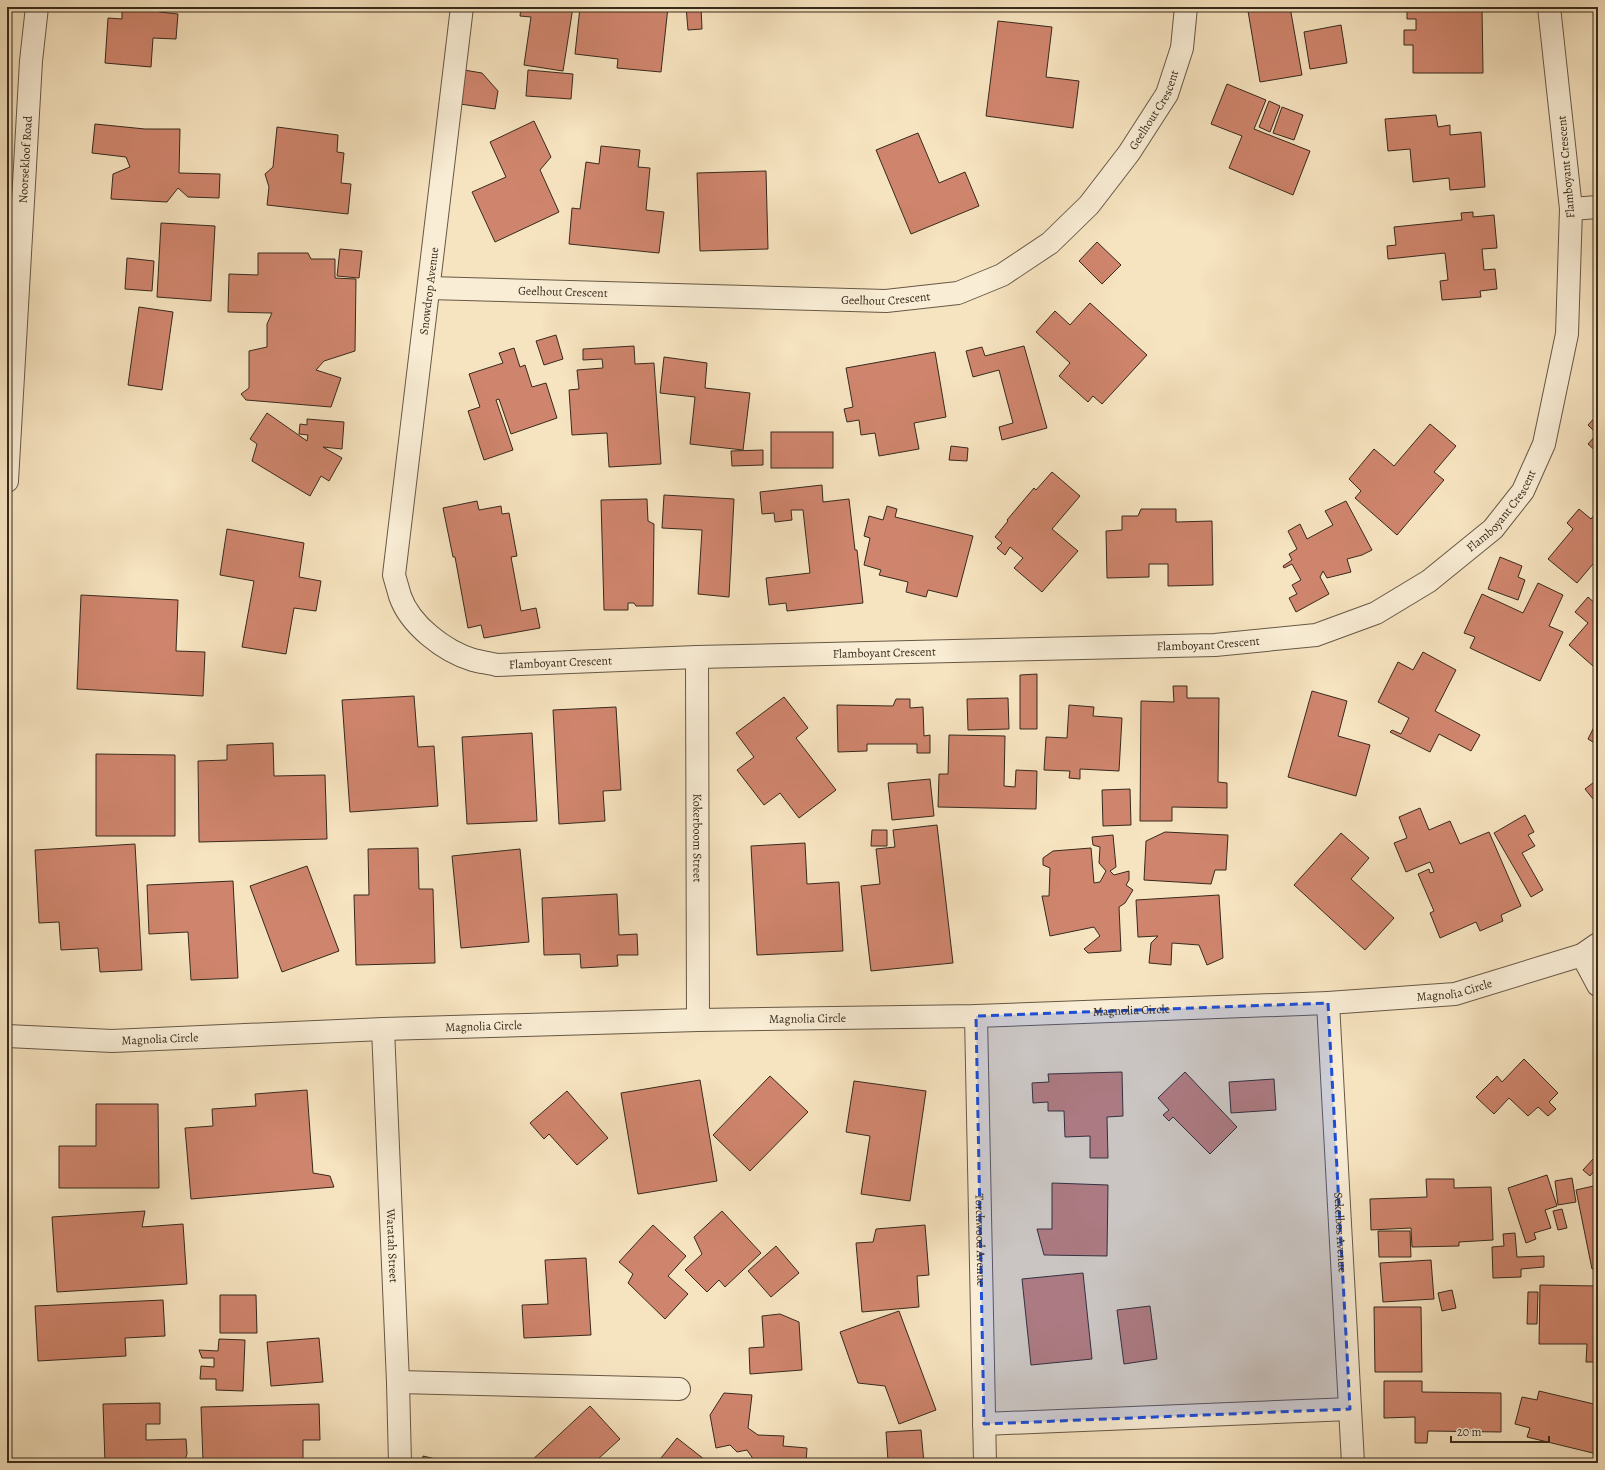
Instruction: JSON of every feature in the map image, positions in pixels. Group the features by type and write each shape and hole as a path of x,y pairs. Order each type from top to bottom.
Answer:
{"street":[{"name":"Noorsekloof Road","path":"7,481 31,62 37,7"},
{"name":"Snowdrop Avenue","path":"394,575 462,7"},
{"name":"Geelhout Crescent","path":"429,288 886,301 958,293 1002,274 1050,243 1088,206 1129,153 1167,94 1182,48 1186,7"},
{"name":"Flamboyant Crescent","path":"394,575 401,598 414,620 430,636 453,651 472,660 498,665 697,656 1215,645 1316,635 1376,613 1429,581 1492,529 1523,491 1544,444 1567,334 1571,208 1549,7"},
{"path":"1571,208 1598,207"},
{"name":"Kokerboom Street","path":"697,656 698,1020"},
{"path":"1590,949 1598,985"},
{"name":"Magnolia Circle","path":"7,1036 112,1040 383,1029 698,1020 976,1016 1328,1003 1455,994 1590,949"},
{"name":"Sekelbos Avenue","path":"1328,1003 1353,1463"},
{"name":"Torchwood Avenue","path":"976,1016 985,1463"},
{"name":"Waratah Street","path":"383,1029 400,1463"},
{"path":"398,1382 679,1390"},
{"path":"984,1424 1350,1409"}],"highlighted area":[{"path":"1328,1003 1350,1409 984,1424 976,1016"}],"building":[{"path":"122,7 138,9 138,7 159,7 159,12 178,14 176,39 153,38 151,67 105,63 108,18 122,19"},
{"path":"521,7 573,7 563,71 524,65 531,17 520,16"},
{"path":"580,7 668,7 661,72 617,68 618,59 575,54"},
{"path":"686,7 701,7 702,29 688,30"},
{"path":"1003,7 1032,7 1003,8"},
{"path":"1272,7 1290,7 1302,75 1260,82 1248,11"},
{"path":"1407,7 1482,7 1483,73 1413,73 1413,45 1404,45 1404,30 1416,30 1416,19 1407,19"},
{"path":"998,21 1052,27 1046,77 1079,81 1073,128 986,116"},
{"path":"1341,25 1347,63 1310,69 1304,32"},
{"path":"464,70 482,73 498,91 495,109 460,104"},
{"path":"528,70 573,74 571,99 526,96"},
{"path":"1227,84 1266,100 1254,129 1310,151 1293,195 1229,168 1242,136 1211,124"},
{"path":"1269,101 1280,106 1270,132 1259,127"},
{"path":"1282,107 1303,115 1294,140 1273,133"},
{"path":"1436,115 1438,127 1450,125 1450,135 1481,132 1485,187 1450,190 1449,178 1413,182 1410,149 1388,151 1385,119"},
{"path":"534,121 551,157 540,170 559,212 495,242 472,192 506,177 490,142"},
{"path":"95,124 145,129 180,129 179,173 220,174 219,198 188,197 178,188 167,202 111,199 113,174 130,167 126,157 92,153"},
{"path":"277,127 338,135 337,152 344,153 341,183 351,184 348,214 267,205 269,187 265,174 273,167"},
{"path":"918,133 939,183 965,172 979,206 911,234 876,150"},
{"path":"601,146 640,150 638,167 650,168 646,210 664,212 659,253 569,244 572,208 580,209 586,162 599,164"},
{"path":"766,171 768,249 700,251 697,173"},
{"path":"1473,212 1473,217 1494,215 1497,248 1482,249 1484,270 1495,269 1497,289 1480,291 1481,297 1442,300 1440,281 1448,280 1445,253 1388,259 1387,246 1396,245 1394,227 1462,220 1461,213"},
{"path":"161,223 215,226 211,301 157,297"},
{"path":"1097,242 1121,265 1102,284 1079,261"},
{"path":"340,249 362,251 359,278 337,276"},
{"path":"258,253 308,253 311,259 335,259 335,278 356,279 355,351 324,361 316,370 341,378 331,407 246,400 241,394 249,388 249,351 267,347 267,324 272,313 228,312 229,274 258,275"},
{"path":"127,258 154,261 152,291 125,289"},
{"path":"1090,303 1147,355 1102,404 1093,396 1088,402 1059,376 1070,363 1036,332 1055,311 1070,325"},
{"path":"139,307 173,312 162,390 128,385"},
{"path":"556,335 563,359 544,365 536,341"},
{"path":"634,346 635,364 654,363 661,464 609,467 607,433 572,435 569,390 579,389 577,370 603,368 602,359 583,360 583,349"},
{"path":"1024,346 1047,428 1002,440 999,427 1013,423 999,370 973,377 966,351 982,347 985,356"},
{"path":"514,348 520,367 525,365 532,387 546,383 557,418 511,434 499,399 496,400 513,450 484,460 468,411 480,407 469,374 503,363 499,353"},
{"path":"935,352 946,417 914,423 919,449 879,456 875,433 861,435 859,420 847,422 844,409 853,407 846,368"},
{"path":"664,357 707,363 705,388 750,393 743,450 690,444 695,397 660,393"},
{"path":"267,413 307,441 308,435 299,434 300,424 307,425 307,419 344,422 342,449 323,447 342,458 329,481 321,476 310,496 252,461 257,444 250,439"},
{"path":"1598,414 1598,453 1588,444 1597,434 1588,425"},
{"path":"1430,424 1456,446 1434,472 1444,480 1397,535 1355,498 1361,491 1349,479 1374,449 1394,466"},
{"path":"771,432 833,432 833,468 771,468"},
{"path":"951,446 968,448 967,461 949,460"},
{"path":"763,450 763,465 732,466 731,451"},
{"path":"1052,472 1080,496 1052,529 1078,551 1042,592 1014,568 1023,558 1010,547 1005,555 997,548 1002,543 995,537 1034,488 1036,490"},
{"path":"822,485 823,502 849,499 863,603 787,611 786,603 769,605 766,578 810,573 803,510 791,510 792,520 775,522 774,513 762,514 760,492"},
{"path":"664,495 734,499 729,597 698,594 702,530 662,528"},
{"path":"647,499 648,521 654,524 653,606 636,606 634,603 628,603 628,610 604,610 601,500"},
{"path":"477,501 479,510 501,506 502,514 509,513 517,556 511,557 521,611 536,608 540,628 484,638 481,625 468,628 455,557 453,557 443,508"},
{"path":"1346,501 1372,550 1362,555 1347,559 1351,572 1327,578 1323,571 1320,577 1329,594 1296,612 1289,598 1297,594 1292,585 1301,580 1292,564 1284,568 1283,566 1292,560 1289,554 1297,549 1288,531 1300,524 1307,539 1333,525 1325,511"},
{"path":"887,506 897,509 895,517 973,536 957,597 928,590 926,597 906,592 908,582 879,575 881,570 864,565 870,538 864,536 869,516 883,520"},
{"path":"1141,509 1176,509 1176,522 1212,521 1213,585 1168,586 1168,564 1149,564 1149,577 1107,578 1106,531 1122,530 1122,516 1138,516"},
{"path":"1579,509 1591,519 1595,514 1598,516 1598,558 1577,583 1548,559 1573,529 1567,523"},
{"path":"227,529 304,543 299,577 321,581 316,611 294,608 286,654 242,647 254,581 220,575"},
{"path":"1500,557 1522,566 1518,577 1525,580 1518,600 1488,589"},
{"path":"1538,583 1563,595 1549,626 1563,632 1540,681 1470,648 1475,637 1464,633 1482,594 1523,613"},
{"path":"81,595 178,600 176,651 205,652 203,696 77,689"},
{"path":"1588,597 1598,606 1598,661 1593,666 1569,645 1588,623 1575,612"},
{"path":"1423,652 1456,670 1435,711 1480,735 1471,751 1439,734 1430,752 1390,732 1392,730 1401,734 1409,718 1378,702 1398,662 1413,670"},
{"path":"1037,674 1037,729 1020,729 1020,675"},
{"path":"1173,686 1187,686 1187,698 1219,698 1218,782 1227,783 1227,808 1172,807 1172,821 1140,821 1141,701 1174,702"},
{"path":"1312,691 1347,701 1338,736 1370,745 1356,796 1288,777"},
{"path":"414,696 418,747 434,746 438,806 350,812 342,700"},
{"path":"784,697 808,728 796,738 836,790 799,818 780,793 764,805 737,770 754,757 736,733"},
{"path":"1008,698 1009,729 968,730 967,699"},
{"path":"896,699 910,699 910,708 923,707 924,736 930,735 930,753 917,753 917,744 867,744 867,751 838,752 837,705 893,706"},
{"path":"1069,705 1094,707 1093,716 1122,718 1119,771 1080,769 1080,779 1069,778 1070,771 1044,770 1046,737 1067,738"},
{"path":"616,707 621,790 603,791 605,821 559,824 553,710"},
{"path":"1598,719 1598,745 1588,739"},
{"path":"532,733 537,821 467,824 462,737"},
{"path":"949,735 1005,736 1004,786 1015,787 1016,770 1037,771 1036,809 938,807 939,774 948,774"},
{"path":"273,743 274,776 325,775 327,839 199,842 198,761 227,760 227,745"},
{"path":"96,754 175,755 175,836 96,836"},
{"path":"930,779 934,816 892,820 888,783"},
{"path":"1598,779 1598,805 1585,789"},
{"path":"1130,789 1131,825 1103,826 1102,790"},
{"path":"1420,808 1429,830 1450,821 1460,844 1489,832 1521,906 1501,915 1503,921 1480,931 1476,922 1440,938 1430,913 1434,911 1418,874 1429,869 1430,873 1434,872 1430,862 1406,872 1394,843 1407,838 1399,817"},
{"path":"1525,815 1534,832 1528,835 1535,846 1522,853 1543,890 1531,897 1494,833"},
{"path":"937,825 953,963 871,971 861,886 880,884 876,849 895,847 893,830"},
{"path":"872,830 887,830 887,846 871,846"},
{"path":"1165,832 1228,835 1226,870 1215,870 1211,884 1144,880 1146,841"},
{"path":"1341,833 1369,858 1351,879 1394,918 1365,950 1294,885"},
{"path":"1113,835 1116,867 1110,871 1114,875 1129,871 1129,880 1126,885 1133,890 1125,903 1119,907 1121,951 1088,953 1084,949 1100,936 1094,927 1050,936 1042,896 1049,896 1050,868 1043,865 1043,858 1053,851 1091,848 1094,883 1100,882 1106,871 1099,863 1100,847 1093,845 1092,837"},
{"path":"805,843 807,884 839,882 843,951 757,955 751,846"},
{"path":"135,844 142,970 100,972 98,948 61,950 59,922 39,923 35,850"},
{"path":"418,848 419,889 433,889 435,963 356,965 354,895 369,895 368,849"},
{"path":"520,849 529,942 461,948 452,856"},
{"path":"307,866 339,951 282,972 250,886"},
{"path":"233,881 238,978 191,980 188,932 149,934 147,885"},
{"path":"617,894 619,935 637,934 638,955 617,955 618,966 581,968 580,954 544,955 542,898"},
{"path":"1219,895 1223,958 1207,965 1199,945 1172,943 1171,965 1149,963 1151,943 1158,936 1138,937 1136,900"},
{"path":"1524,1059 1558,1093 1549,1102 1556,1109 1548,1116 1538,1107 1528,1116 1509,1098 1494,1114 1476,1097 1497,1076 1502,1082"},
{"path":"1122,1072 1123,1116 1107,1117 1108,1158 1090,1158 1090,1136 1065,1137 1064,1111 1048,1111 1048,1102 1033,1103 1032,1083 1049,1082 1048,1074"},
{"path":"1185,1072 1237,1127 1210,1154 1173,1117 1169,1121 1163,1115 1169,1110 1158,1098"},
{"path":"770,1076 808,1112 750,1171 713,1135"},
{"path":"1274,1079 1276,1110 1231,1113 1229,1082"},
{"path":"700,1080 717,1181 638,1194 621,1093"},
{"path":"854,1081 926,1091 910,1201 861,1194 870,1136 846,1132"},
{"path":"307,1090 313,1173 330,1176 334,1187 191,1199 185,1128 213,1126 212,1109 256,1106 255,1094"},
{"path":"567,1091 608,1138 577,1165 549,1134 544,1139 530,1123"},
{"path":"96,1104 158,1104 159,1188 59,1188 59,1146 96,1146"},
{"path":"1593,1159 1598,1163 1598,1166 1590,1176 1583,1170"},
{"path":"1547,1175 1557,1206 1545,1210 1551,1228 1534,1233 1536,1239 1526,1243 1508,1188"},
{"path":"1572,1178 1576,1202 1558,1205 1555,1181"},
{"path":"1426,1179 1454,1179 1454,1188 1491,1187 1493,1240 1459,1242 1459,1246 1412,1247 1411,1228 1371,1230 1370,1199 1427,1197"},
{"path":"1052,1183 1108,1185 1107,1256 1044,1255 1037,1229 1052,1229"},
{"path":"1598,1185 1598,1268 1592,1269 1576,1190"},
{"path":"1562,1209 1567,1228 1558,1230 1553,1211"},
{"path":"145,1211 142,1227 183,1224 187,1284 57,1292 52,1217"},
{"path":"722,1211 761,1253 725,1287 719,1280 707,1292 685,1270 702,1254 694,1237"},
{"path":"653,1225 686,1256 668,1276 688,1294 665,1319 628,1283 633,1274 619,1262"},
{"path":"925,1225 929,1275 917,1276 919,1307 862,1312 856,1243 873,1242 876,1229"},
{"path":"1378,1231 1410,1231 1411,1257 1379,1257"},
{"path":"1515,1233 1517,1257 1544,1256 1544,1267 1521,1269 1521,1277 1493,1278 1492,1247 1504,1246 1503,1234"},
{"path":"776,1246 799,1273 771,1297 748,1271"},
{"path":"586,1258 591,1335 524,1338 522,1305 548,1304 545,1260"},
{"path":"1431,1260 1434,1299 1383,1302 1380,1263"},
{"path":"1083,1273 1092,1359 1031,1365 1022,1279"},
{"path":"1540,1285 1596,1286 1598,1362 1586,1362 1587,1344 1539,1344"},
{"path":"1452,1290 1456,1308 1442,1311 1438,1293"},
{"path":"1528,1292 1538,1292 1537,1324 1527,1324"},
{"path":"220,1295 256,1295 257,1333 220,1333"},
{"path":"163,1300 165,1336 125,1338 126,1356 38,1361 35,1306"},
{"path":"1150,1306 1157,1359 1124,1364 1117,1310"},
{"path":"1374,1307 1421,1307 1422,1372 1375,1372"},
{"path":"899,1311 936,1410 899,1424 885,1386 858,1383 840,1332"},
{"path":"780,1314 799,1322 802,1370 750,1374 749,1348 764,1347 762,1316"},
{"path":"319,1338 323,1382 271,1386 267,1342"},
{"path":"219,1339 245,1340 243,1391 216,1390 216,1379 200,1379 201,1366 214,1367 214,1358 202,1358 199,1350 218,1351"},
{"path":"1384,1381 1422,1381 1422,1392 1501,1393 1501,1432 1428,1431 1427,1443 1415,1443 1415,1417 1384,1418"},
{"path":"1539,1391 1598,1405 1598,1463 1594,1463 1597,1454 1527,1437 1530,1428 1515,1424 1522,1397 1537,1400"},
{"path":"724,1393 752,1395 748,1428 758,1435 784,1436 783,1446 807,1448 806,1463 756,1463 747,1450 737,1452 730,1445 716,1448 710,1415"},
{"path":"160,1403 160,1424 146,1424 146,1440 186,1439 187,1454 184,1463 105,1463 103,1404"},
{"path":"319,1404 320,1440 303,1440 303,1463 224,1463 224,1460 203,1461 201,1407"},
{"path":"590,1406 620,1439 598,1459 602,1463 529,1463"},
{"path":"921,1430 924,1463 874,1463 874,1461 888,1461 886,1432"},
{"path":"677,1438 709,1463 657,1463"},
{"path":"423,1456 452,1463 422,1463"}]}
